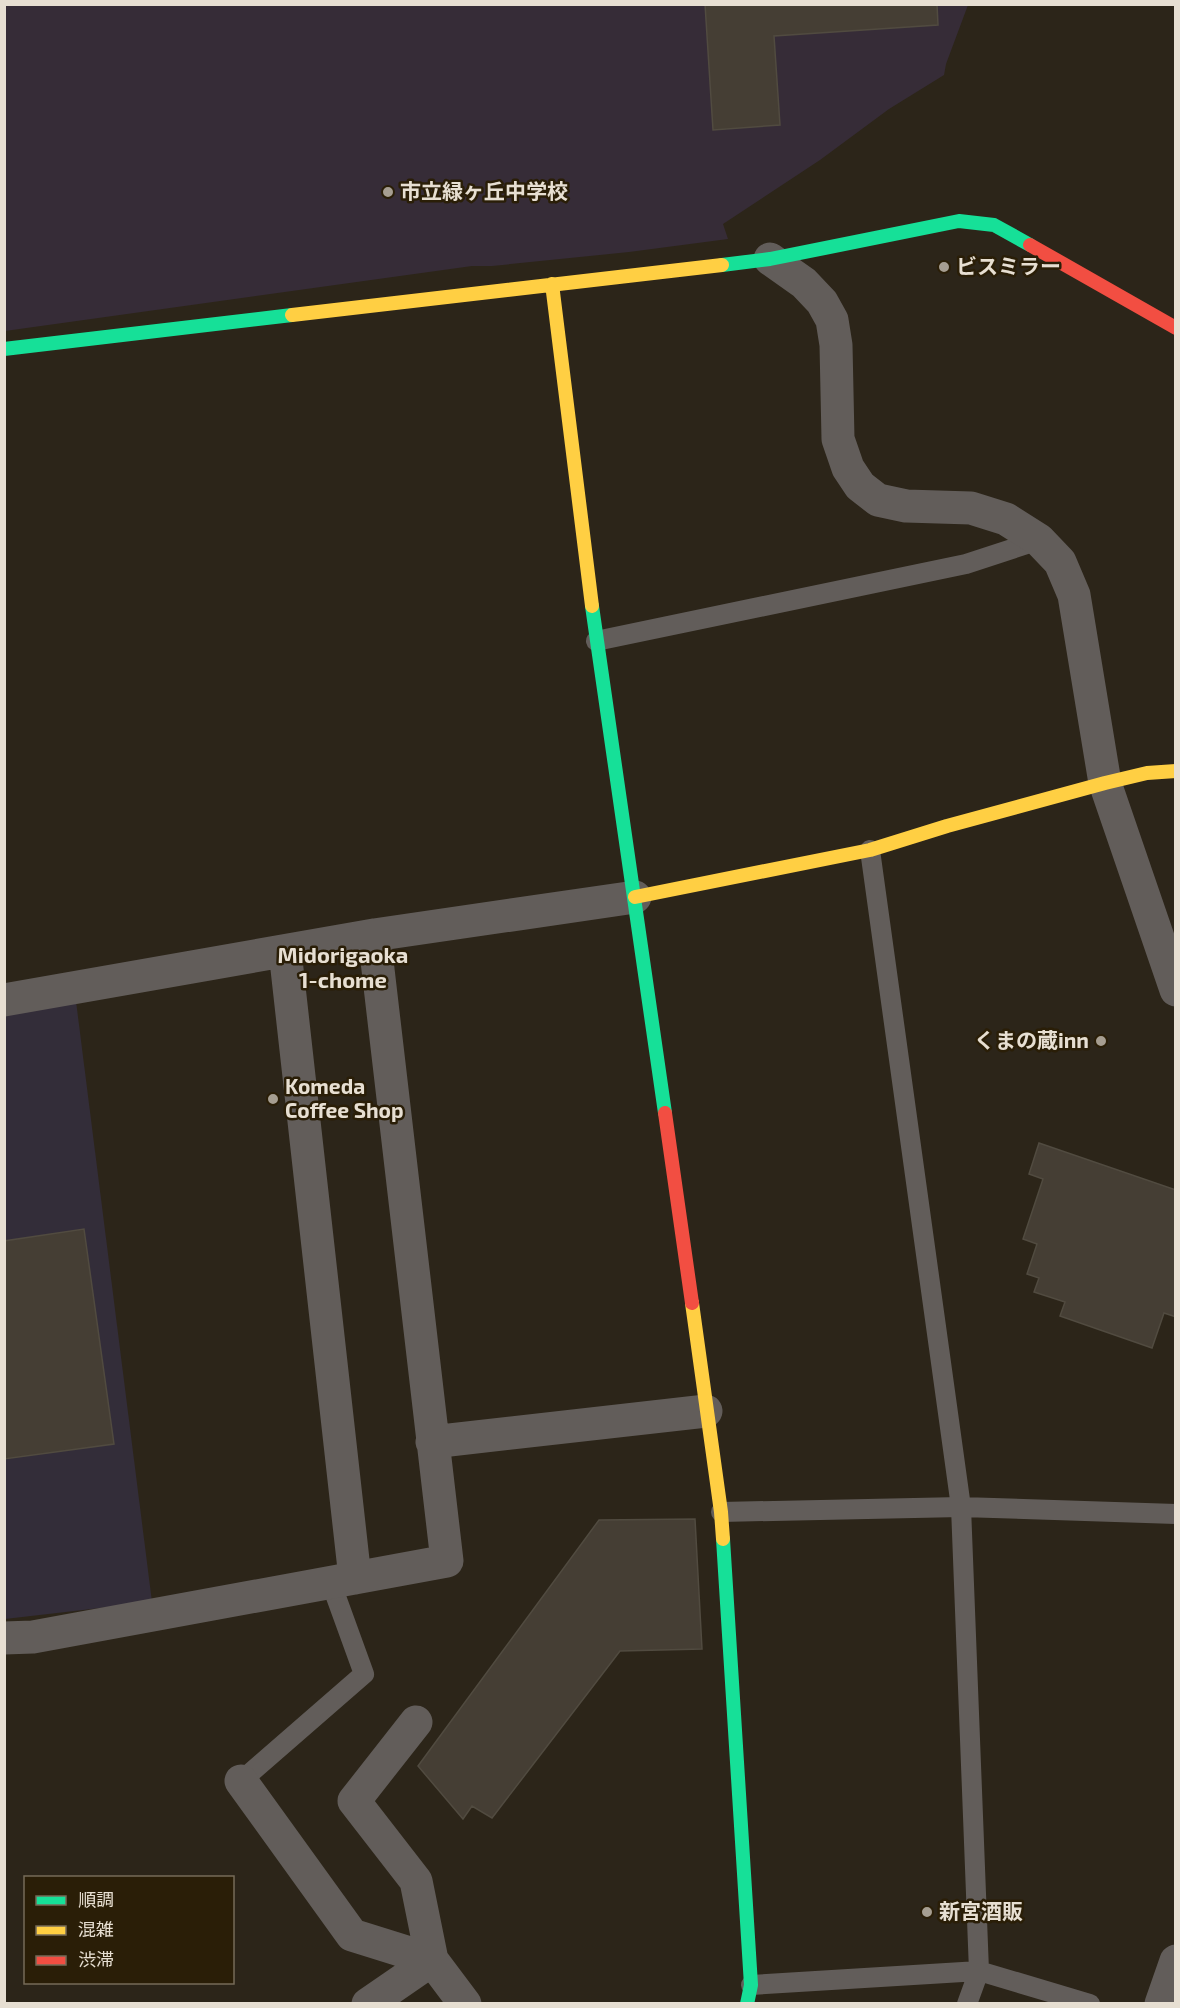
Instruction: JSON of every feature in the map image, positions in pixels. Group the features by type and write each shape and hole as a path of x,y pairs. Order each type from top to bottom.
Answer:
{"street":[{"path":"4,349 770,259 960,221 994,225 1176,328"},
{"path":"770,259 804,283 822,302 832,320 836,345 838,439 848,468 860,486 878,500 906,506 971,508 1006,519 1039,540 1060,562 1074,596 1105,783 1176,990"},
{"path":"552,284 596,641 721,1512 749,1994"},
{"path":"4,1000 374,935 634,897 870,850 947,826 1105,783 1147,773 1176,771"},
{"path":"4,1638 33,1637 447,1561 374,935"},
{"path":"285,951 343,1580"},
{"path":"432,1442 706,1411"},
{"path":"416,1722 354,1801 416,1881 432,1960 465,2004"},
{"path":"242,1781 352,1935 432,1960"},
{"path":"368,2004 432,1960"},
{"path":"1161,2004 1176,1961"}],"lane":[{"path":"596,641 966,564 1039,540"},
{"path":"870,850 961,1507 979,1971 967,2004"},
{"path":"721,1512 961,1507 1176,1514"},
{"path":"242,1781 364,1674 343,1580"},
{"path":"749,1994 979,1971 1090,2004"}],"shaded area":[{"name":"市立緑ヶ丘中学校","path":"4,5 968,5 944,75 889,109 820,160 723,224 728,239 629,252 472,266 5,331"},
{"path":"76,1001 152,1602 5,1619 5,1014"}],"building":[{"path":"705,4 937,4 938,25 774,36 780,125 713,130"},
{"path":"1039,1143 1176,1190 1176,1317 1164,1313 1152,1348 1060,1316 1065,1302 1034,1292 1039,1278 1027,1274 1037,1244 1023,1239 1043,1179 1029,1174"},
{"path":"84,1229 114,1444 4,1459 4,1241"},
{"path":"695,1519 702,1649 620,1651 492,1818 472,1806 463,1819 418,1766 599,1520"}],"traffic: fast":[{"path":"722,265 770,259 959,221 994,225 1030,245"},
{"path":"4,349 292,315"},
{"path":"592,606 665,1113"},
{"path":"723,1539 751,1985 747,2004"}],"traffic: slow":[{"path":"292,315 722,265"},
{"path":"552,284 592,606"},
{"path":"635,897 870,850 947,826 1105,783 1147,773 1176,771"},
{"path":"692,1303 723,1539"}],"traffic: jam":[{"path":"1030,245 1176,328"},
{"path":"665,1113 692,1303"}],"place":[{"name":"市立緑ヶ丘中学校","path":"388,192"},
{"name":"ビスミラー","path":"944,267"},
{"name":"くまの蔵inn","path":"1101,1041"},
{"name":"Komeda Coffee Shop","path":"273,1099"},
{"name":"新宮酒販","path":"927,1912"}],"district":[{"name":"Midorigaoka 1-chome","path":"343,968"}]}
